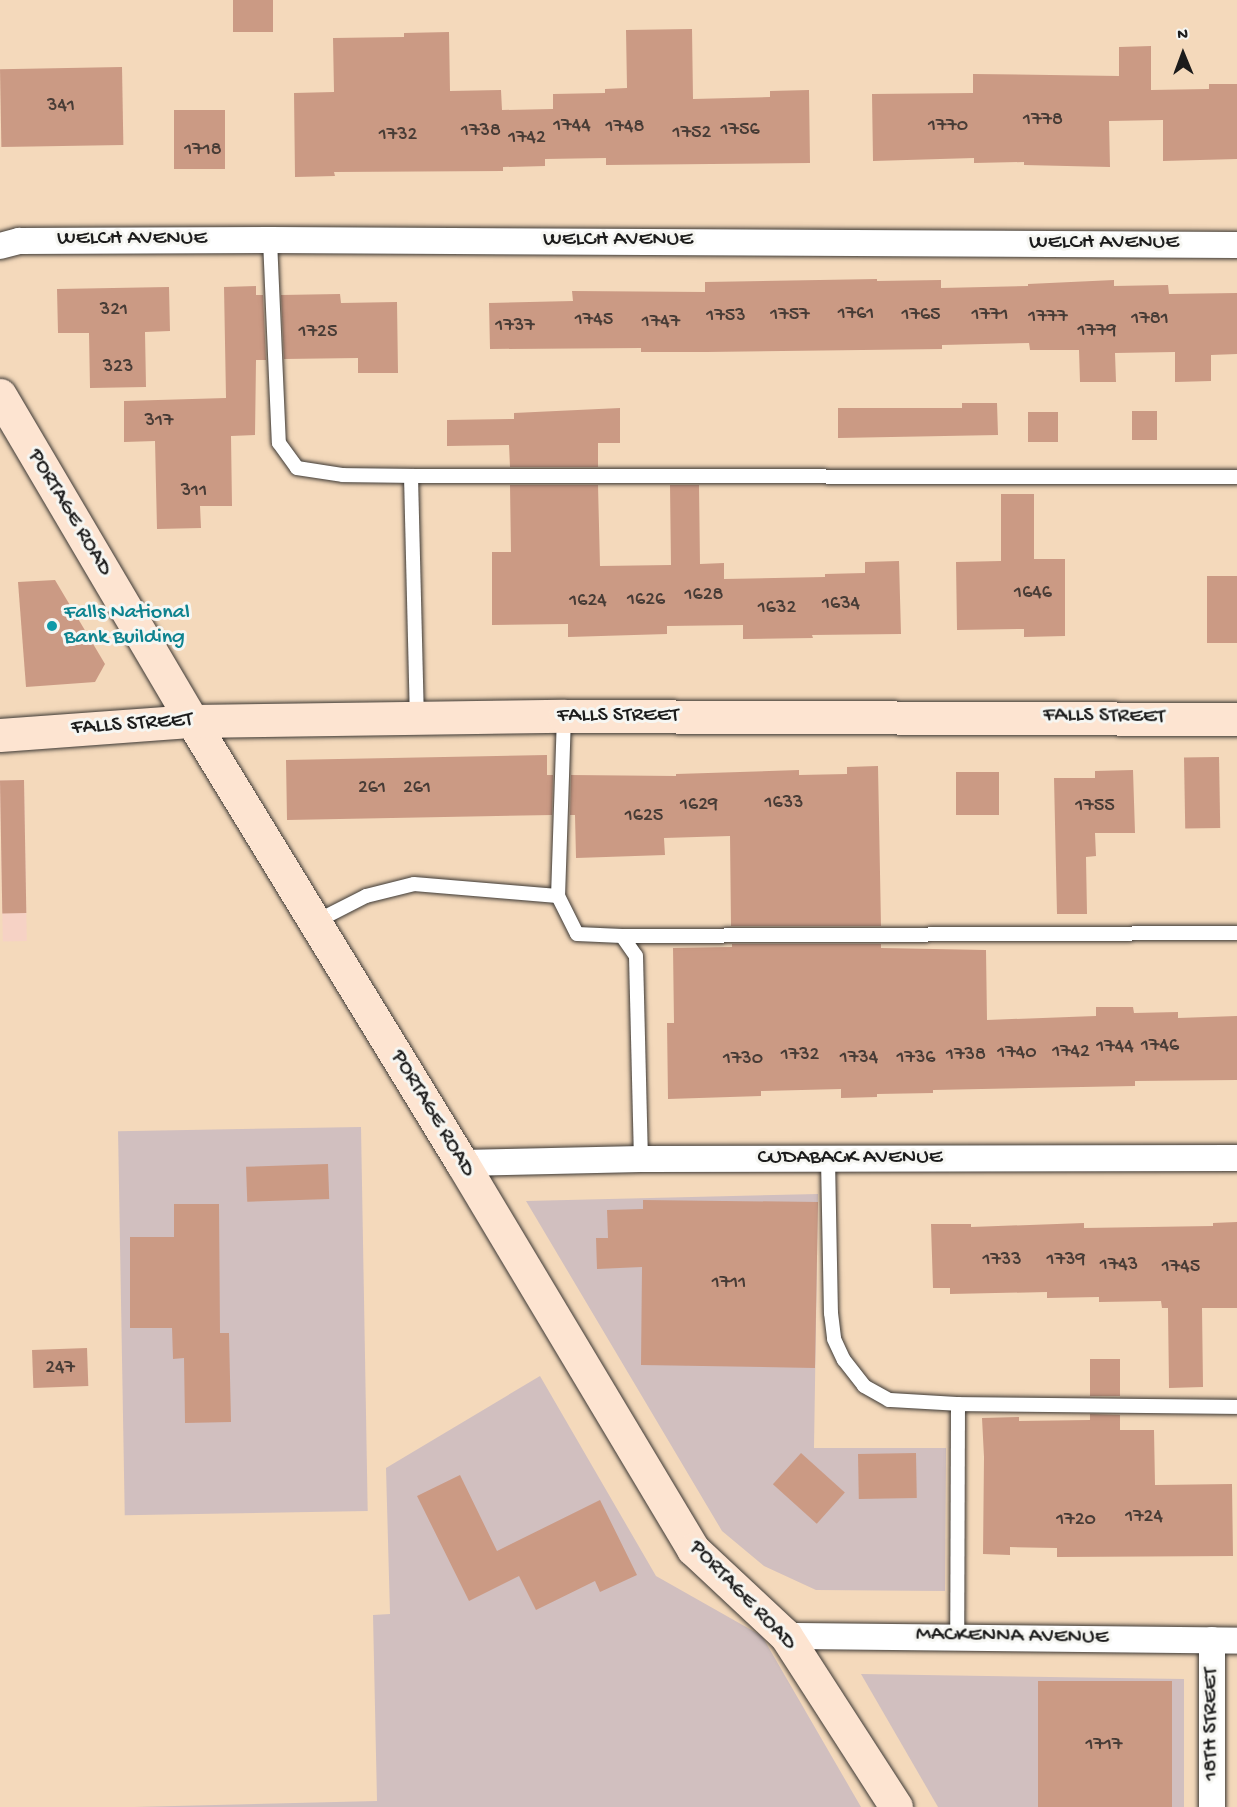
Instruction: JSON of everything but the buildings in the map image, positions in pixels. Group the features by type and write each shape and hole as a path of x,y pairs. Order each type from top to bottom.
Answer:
{"street":[{"name":"WELCH AVENUE","path":"0,246 19,241 270,240 1237,245"},
{"name":"PORTAGE ROAD","path":"0,395 192,721 462,1163 693,1550 786,1636 896,1807"},
{"name":"FALLS STREET","path":"0,735 192,721 417,720 564,716 1237,718"},
{"name":"CUDABACK AVENUE","path":"462,1163 641,1159 1237,1158"},
{"name":"MACKENNA AVENUE","path":"786,1636 957,1636 1225,1641"},
{"name":"18TH STREET","path":"1212,1807 1225,1641"}],"lane":[{"path":"270,240 279,443 297,468 343,475 411,476 1237,477"},
{"path":"411,476 417,720"},
{"path":"564,716 558,896 577,934 622,936 1237,933"},
{"path":"315,922 366,896 414,884 558,896"},
{"path":"622,936 636,956 641,1159"},
{"path":"828,1159 831,1313 834,1339 844,1360 864,1386 889,1400 958,1404 1237,1407"},
{"path":"957,1636 958,1404"}],"shaded area":[{"path":"0,780 24,780 27,941 3,941"},
{"path":"361,1127 368,1511 125,1515 118,1131"},
{"path":"818,1194 814,1448 946,1448 945,1591 816,1590 764,1566 722,1531 526,1201"},
{"path":"540,1376 656,1576 762,1636 861,1807 134,1807 377,1801 373,1615 390,1614 386,1468"},
{"path":"861,1674 1184,1679 1184,1807 938,1807"}],"place":[{"name":"Falls National Bank Building","path":"52,626"}]}
